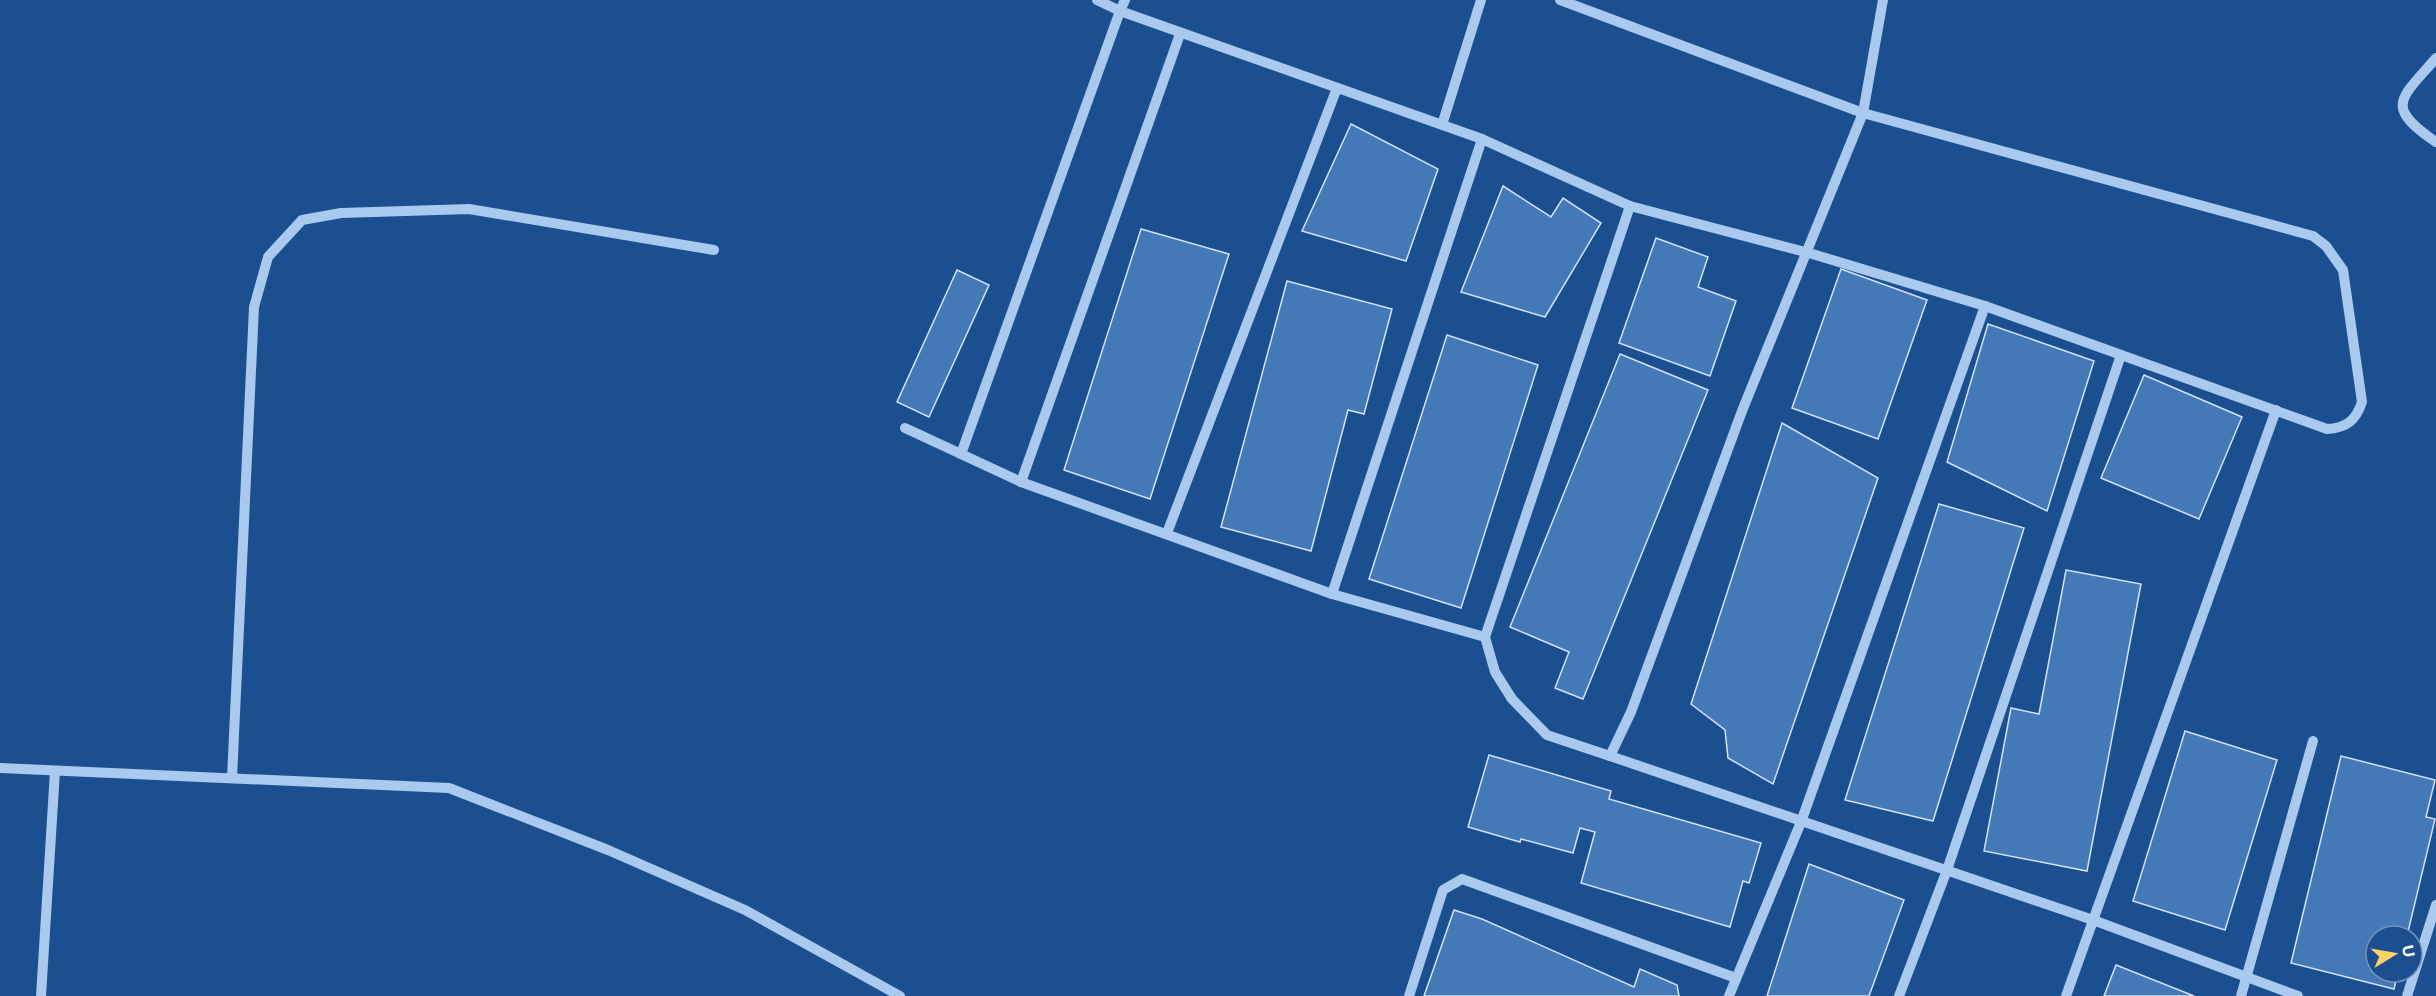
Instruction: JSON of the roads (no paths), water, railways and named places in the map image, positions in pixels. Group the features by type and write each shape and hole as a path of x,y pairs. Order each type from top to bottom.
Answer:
{"street":[{"path":"1097,0 1180,34 1482,139 1630,206 1809,253 1985,306 2327,429 2339,429 2349,424 2358,414 2362,402 2345,277 2337,258 2313,236 1863,113 1560,0"},
{"path":"961,454 1125,0"},
{"path":"1442,125 1481,0"},
{"path":"1610,756 1631,712 1742,411 1809,253 1863,113 1883,0"},
{"path":"1021,482 1180,34"},
{"path":"2436,58 2405,95 2402,107 2406,120 2436,142"},
{"path":"1167,533 1337,88"},
{"path":"1332,594 1482,139"},
{"path":"1630,206 1485,637 1495,672 1506,690 1547,735 2093,920 2298,996"},
{"path":"232,778 254,307 268,257 295,227 302,220 341,213 469,209 714,250"},
{"path":"1729,996 1801,822 1985,306"},
{"path":"1899,996 1947,870 2121,355"},
{"path":"2066,996 2276,410"},
{"path":"905,428 1021,482 1332,594 1485,637"},
{"path":"2241,996 2313,741"},
{"path":"0,768 449,788 608,850 746,910 900,996"},
{"path":"41,996 55,771"},
{"path":"1409,996 1443,890 1462,879 1736,978"},
{"path":"2407,996 2436,905"}]}
